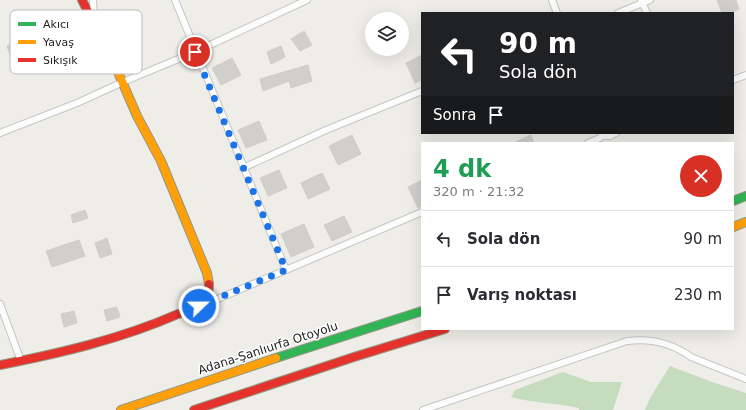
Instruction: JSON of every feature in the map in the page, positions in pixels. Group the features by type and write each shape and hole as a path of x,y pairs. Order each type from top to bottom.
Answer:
{"main road":[{"path":"82,0 87,10"},
{"path":"0,365 135,332 177,316 204,303 210,288 207,273 161,161 137,116 119,74"},
{"path":"734,201 746,196"},
{"path":"734,227 746,222"},
{"name":"Adana-Şanlıurfa Otoyolu","path":"121,410 202,382 421,311"},
{"path":"194,410 354,357 442,330"}],"street":[{"path":"174,0 286,270"},
{"path":"0,133 77,103 195,52 307,0"},
{"path":"552,0 557,12"},
{"path":"620,12 650,0"},
{"path":"642,2 647,12"},
{"path":"734,80 746,75"},
{"path":"243,168 326,130 421,91"},
{"path":"590,142 603,134 610,136 614,134"},
{"path":"204,303 213,301 421,212"},
{"path":"0,304 21,361"},
{"path":"423,410 627,341 649,340 667,344 691,357 746,378"}],"green space":[{"path":"670,366 746,393 746,410 645,410 650,398"},
{"path":"563,372 591,382 622,382 613,410 579,410 579,408 570,406 528,401 511,397 515,390"}],"building":[{"path":"717,0 736,0 739,9 732,12 722,12"},
{"path":"304,31 312,45 300,51 291,39"},
{"path":"10,45 10,55 7,46"},
{"path":"281,46 285,57 271,64 267,52"},
{"path":"421,56 421,80 415,83 406,63"},
{"path":"232,58 241,75 221,85 212,68"},
{"path":"308,65 312,81 291,88 289,81 263,91 260,79"},
{"path":"259,121 267,140 246,148 238,130"},
{"path":"352,135 361,154 338,165 329,146"},
{"path":"531,135 534,142 515,142"},
{"path":"279,170 287,188 268,196 260,178"},
{"path":"322,173 330,189 308,199 301,183"},
{"path":"421,180 421,206 418,208 408,187"},
{"path":"85,210 88,218 73,223 71,215"},
{"path":"344,216 352,232 332,241 324,225"},
{"path":"304,224 314,247 291,257 281,234"},
{"path":"107,238 112,254 100,258 95,243"},
{"path":"79,240 85,256 52,267 46,251"},
{"path":"117,307 120,317 107,321 104,310"},
{"path":"74,311 77,323 64,327 61,314"}],"traffic: fast":[{"path":"734,201 746,196"},
{"path":"276,358 421,311"}],"traffic: slow":[{"path":"119,74 137,116 161,161 207,273 209,284"},
{"path":"734,227 746,222"},
{"path":"121,410 276,358"}],"traffic: jam":[{"path":"82,0 87,10"},
{"path":"0,365 68,350 113,338 191,310 205,302 208,295 209,284"},
{"path":"194,410 354,357 442,330"}],"route":[{"path":"195,52 286,270 199,306"}]}
